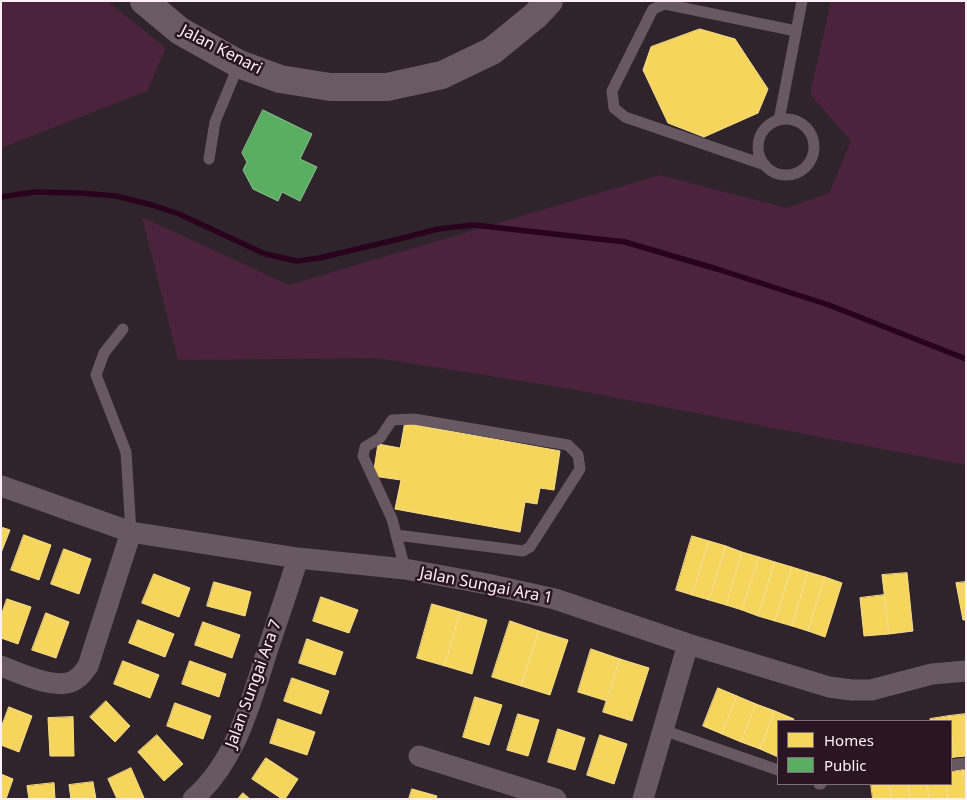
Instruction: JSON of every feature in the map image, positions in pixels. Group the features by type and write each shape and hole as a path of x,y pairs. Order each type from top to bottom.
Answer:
{"street":[{"name":"Jalan Kenari","path":"144,1 180,31 239,64 280,79 330,87 387,87 442,74 492,51 536,15 549,1"},
{"name":"Jalan Sungai Ara 1","path":"1,486 131,532 298,558 405,569 555,599 688,644 829,686 852,690 871,690 932,674 966,671"},
{"path":"1,666 51,683 70,682 84,672 88,666 131,532"},
{"name":"Jalan Sungai Ara 7","path":"192,799 204,788 228,756 245,720 298,558"},
{"path":"643,799 688,644"},
{"path":"419,756 556,799"}],"lane":[{"path":"780,120 802,1"},
{"path":"765,165 759,153 758,145 760,136 772,124 780,120 790,120 800,123 808,130 813,140 814,150 811,160 805,168 795,174 785,175 775,173 765,165 625,117 614,108 612,91 653,9 665,4 796,31"},
{"path":"209,159 215,122 239,64"},
{"path":"123,329 104,353 96,375 126,452 131,532"},
{"path":"396,535 523,551 530,547 577,474 580,468 578,455 568,445 414,419 392,420 380,438 365,447 363,456 392,519 396,535 405,569"},
{"path":"663,730 777,770"},
{"path":"952,765 966,763"}],"shaded area":[{"path":"1,1 107,1 166,48 147,91 1,148"},
{"path":"831,1 966,1 966,465 566,388 377,358 178,360 142,217 289,285 660,175 786,208 829,193 851,141 810,94"}],"building: Homes":[{"path":"700,29 735,39 768,89 758,113 704,137 668,123 643,70 651,47"},
{"path":"405,423 560,451 554,490 540,488 537,504 525,502 520,532 395,509 401,480 373,476 378,444 400,448"},
{"path":"1,527 10,530 1,553"},
{"path":"24,535 51,545 39,580 11,570"},
{"path":"692,536 709,541 692,595 676,590"},
{"path":"709,541 726,546 709,600 692,595"},
{"path":"726,546 742,552 726,605 709,600"},
{"path":"64,549 91,559 79,594 51,584"},
{"path":"742,552 759,557 742,610 726,605"},
{"path":"759,557 775,562 758,616 742,610"},
{"path":"775,562 792,567 775,621 758,616"},
{"path":"792,567 808,572 792,626 775,621"},
{"path":"808,572 825,577 808,631 792,626"},
{"path":"907,573 913,631 889,634 882,575"},
{"path":"154,574 190,588 179,617 142,603"},
{"path":"825,577 842,583 825,637 808,631"},
{"path":"214,582 251,592 245,616 207,606"},
{"path":"966,582 966,620 963,620 956,583"},
{"path":"884,595 889,634 864,636 860,598"},
{"path":"321,597 358,610 349,633 313,621"},
{"path":"7,599 31,607 18,644 1,638 1,616"},
{"path":"432,604 460,612 445,666 417,658"},
{"path":"460,612 487,620 472,674 445,666"},
{"path":"46,613 69,622 56,658 32,650"},
{"path":"138,620 174,634 165,657 129,643"},
{"path":"510,621 539,631 521,686 492,677"},
{"path":"203,622 240,635 232,658 195,645"},
{"path":"539,631 568,640 550,695 521,686"},
{"path":"307,639 343,652 335,675 299,663"},
{"path":"591,649 620,659 607,701 578,692"},
{"path":"620,659 649,668 632,721 603,712"},
{"path":"123,661 159,675 150,698 114,684"},
{"path":"190,661 226,674 219,697 182,684"},
{"path":"292,678 329,691 321,714 284,701"},
{"path":"718,688 737,696 722,734 703,726"},
{"path":"737,696 756,704 741,742 722,734"},
{"path":"475,697 502,705 489,745 463,737"},
{"path":"106,701 130,726 115,742 90,717"},
{"path":"175,703 211,716 203,739 167,726"},
{"path":"756,704 775,711 760,749 741,742"},
{"path":"9,707 32,716 19,752 1,745 1,728"},
{"path":"775,711 794,719 777,720 777,757 760,749"},
{"path":"518,714 539,720 528,756 507,750"},
{"path":"966,714 966,756 955,757 952,720 950,720 949,716"},
{"path":"949,716 950,720 930,720"},
{"path":"73,717 74,756 50,756 48,718"},
{"path":"278,719 315,732 307,755 270,743"},
{"path":"558,729 585,738 575,770 548,762"},
{"path":"157,735 183,764 164,781 138,752"},
{"path":"600,735 627,744 614,784 587,775"},
{"path":"952,736 955,757 952,758"},
{"path":"266,758 298,779 285,799 282,799 252,779"},
{"path":"131,768 144,798 117,799 108,779"},
{"path":"963,770 966,770 966,788"},
{"path":"963,770 966,799 948,799 946,785 952,785 952,772"},
{"path":"1,774 13,779 6,799 1,799"},
{"path":"93,782 96,799 71,799 69,785"},
{"path":"54,783 55,799 29,799 27,786"},
{"path":"871,785 889,785 892,799 873,799"},
{"path":"889,785 908,785 911,799 892,799"},
{"path":"908,785 927,785 930,799 911,799"},
{"path":"927,785 946,785 948,799 930,799"},
{"path":"412,789 437,796 436,799 409,799"},
{"path":"243,793 250,799 238,799"}],"building: Public":[{"path":"263,110 312,134 300,159 317,167 300,201 282,192 278,201 253,189 243,170 247,162 242,153"}],"waterway":[{"path":"1,197 34,192 116,196 179,214 265,254 297,261 319,258 438,229 474,225 625,242 829,305 966,359"}]}
